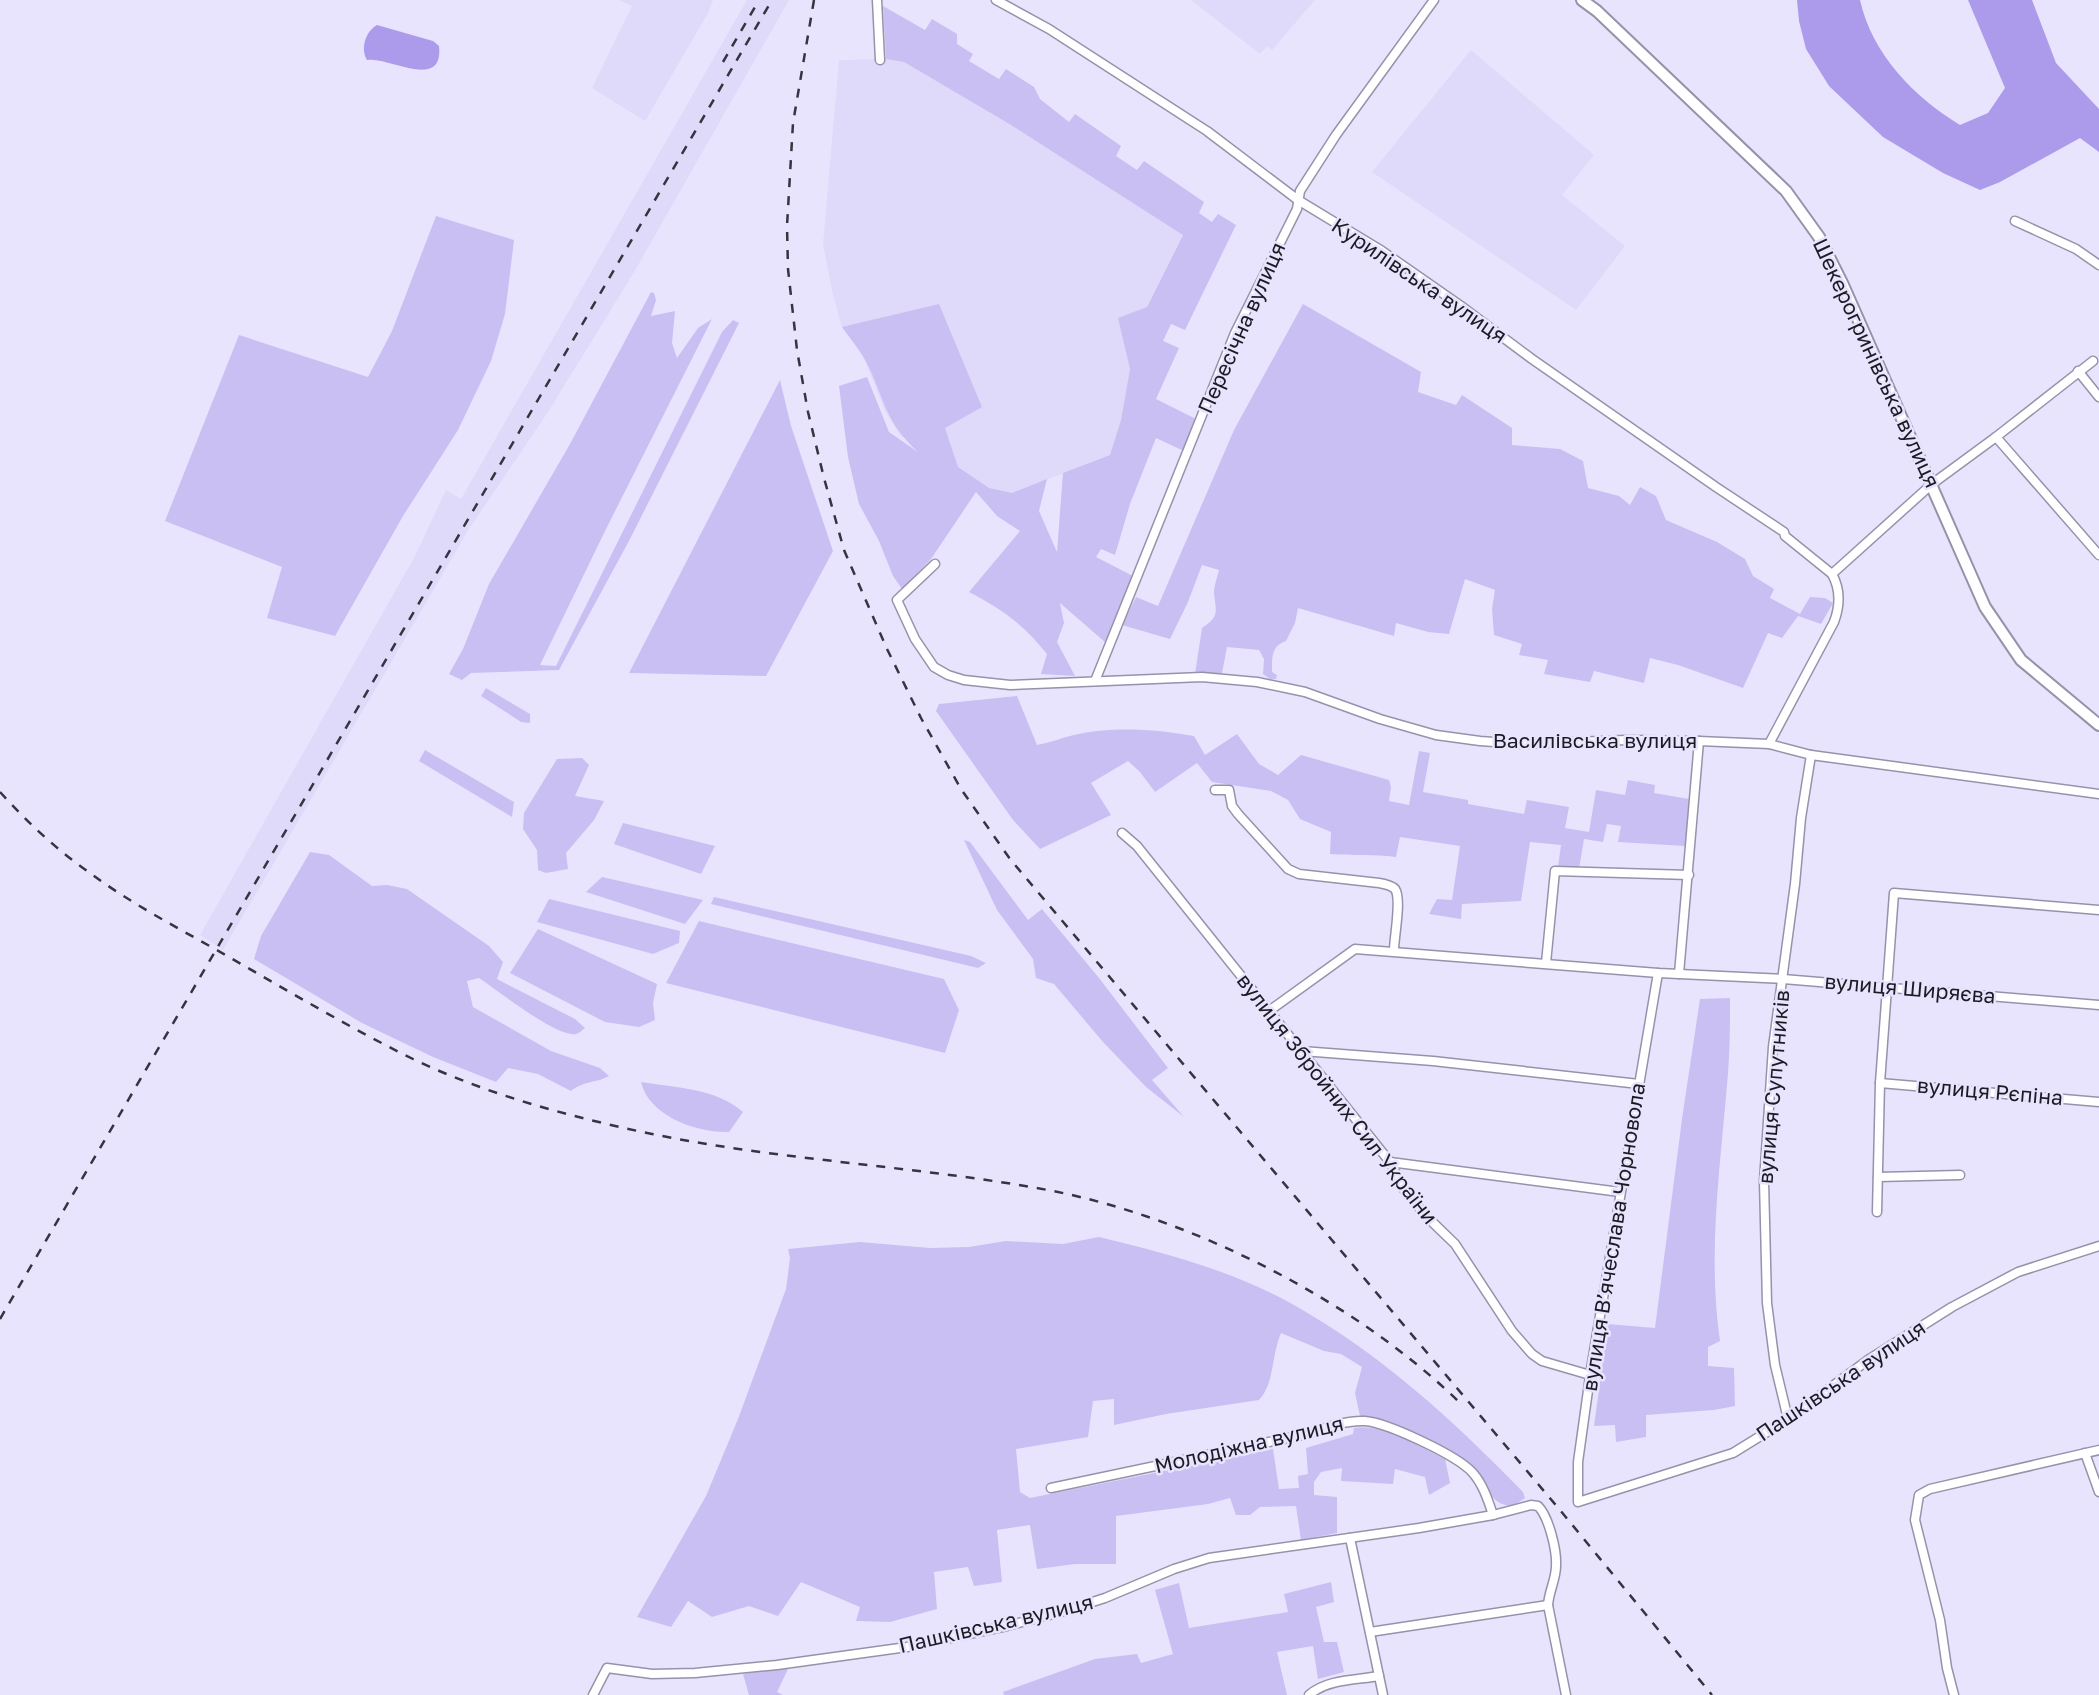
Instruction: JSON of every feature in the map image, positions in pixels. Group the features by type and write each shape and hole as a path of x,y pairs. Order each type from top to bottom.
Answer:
{"street":[{"path":"877,0 880,60"},
{"name":"Курилівська вулиця","path":"996,0 1049,29 1151,94 1206,131 1298,200 1382,251 1532,359 1784,532 1785,536 1832,574"},
{"name":"Пересічна вулиця","path":"1095,681 1225,357 1297,209 1300,191 1336,135 1434,0"},
{"name":"Шекерогринівська вулиця","path":"1582,0 1722,128 1786,191 1801,211 1819,237 1843,285 1985,607 2021,660 2099,725"},
{"path":"2015,221 2076,249 2099,265"},
{"path":"1769,744 1839,610 1837,584 1832,574 1932,484 2093,361"},
{"path":"2078,371 2099,397"},
{"path":"1996,437 2099,555"},
{"name":"Василівська вулиця","path":"935,564 897,600 915,639 934,667 947,675 964,680 1010,685 1202,677 1257,682 1305,692 1380,719 1436,735 1480,741 1523,744 1626,740 1769,744 1811,755 2099,794"},
{"path":"1679,974 1699,741"},
{"name":"вулиця Супутників","path":"1788,1419 1775,1365 1767,1303 1764,1181 1772,1059 1811,755"},
{"path":"1215,790 1229,790 1232,806 1288,869 1307,876 1391,886 1397,892 1398,903 1394,950"},
{"name":"вулиця Збройних Сил України","path":"1122,832 1137,846 1391,1162 1403,1188 1424,1215 1455,1244 1512,1331 1532,1354 1542,1361 1590,1375"},
{"path":"1546,963 1555,871 1689,875"},
{"path":"1877,1212 1885,987 1894,892 2099,910"},
{"name":"вулиця Ширяєва","path":"1269,1011 1355,949 1658,973 1783,979 2099,1005"},
{"name":"вулиця Вʼячеслава Чорновола","path":"1577,1502 1578,1462 1590,1375 1658,973"},
{"path":"1302,1051 1433,1061 1639,1084"},
{"name":"вулиця Рєпіна","path":"1880,1083 2099,1102"},
{"path":"1391,1162 1620,1192"},
{"path":"1878,1177 1960,1175"},
{"name":"Пашківська вулиця","path":"1577,1502 1733,1453 1788,1419 1868,1360 1952,1307 2018,1272 2099,1247"},
{"name":"Молодіжна вулиця","path":"1051,1488 1302,1435 1335,1425 1367,1421 1410,1437 1461,1462 1478,1479 1493,1515"},
{"path":"1954,1695 1940,1620 1915,1520 1919,1495 1930,1489 2099,1450"},
{"path":"2085,1453 2099,1492"},
{"name":"Пашківська вулиця","path":"593,1695 607,1668 652,1674 695,1673 907,1647 1061,1612 1209,1558 1493,1515 1531,1505 1538,1507 1547,1520 1555,1557 1556,1566 1548,1605"},
{"path":"1350,1538 1354,1568 1383,1695"},
{"path":"1370,1632 1548,1605 1566,1695"},
{"path":"1313,1692 1328,1685 1379,1676"}],"shaded area":[{"path":"619,0 713,0 645,121 592,88 632,6"},
{"path":"747,0 789,0 633,274 548,412 469,529 223,950 200,935 415,556 446,490 461,499"},
{"path":"1191,0 1315,0 1272,50 1267,46 1260,54"},
{"path":"1797,0 1860,0 1874,38 1897,72 1927,101 1960,125 1988,113 2005,88 1968,0 2032,0 2056,63 2099,109 2099,152 2080,138 2000,182 1980,190 1943,173 1883,137 1829,86 1806,49"},
{"path":"883,6 925,30 932,19 957,34 957,44 973,54 969,61 999,79 1006,69 1034,87 1040,99 1069,122 1075,114 1121,146 1116,156 1137,170 1144,161 1204,202 1199,213 1212,222 1218,214 1236,225 1185,330 1171,324 1163,341 1179,348 1156,399 1200,421 1188,453 1156,438 1130,504 1115,555 1101,549 1096,557 1133,576 1106,643 1060,603 1064,623 1057,642 1075,676 1041,674 1047,654 1030,634 1012,618 969,592 1020,531 997,516 976,492 931,559 902,589 893,576 879,541 859,504 848,457 839,386 867,377 889,432 918,452 897,429 864,358 842,327 939,304 982,407 945,428 958,467 989,488 1012,493 1047,479 1039,511 1057,552 1063,473 1110,455 1121,420 1130,369 1118,318 1147,307 1183,235 1011,125 904,62 886,59"},
{"path":"377,25 433,41 439,46 438,60 433,67 424,70 367,60 365,40"},
{"path":"1471,50 1594,155 1562,195 1625,246 1576,310 1372,172"},
{"path":"886,59 904,62 1011,125 1183,234 1147,307 1119,318 1130,369 1121,420 1110,455 995,500 900,435 885,411 864,358 842,327 823,244 839,60"},
{"path":"436,216 514,240 505,314 491,361 458,430 403,516 335,636 267,618 282,567 165,521 239,335 368,377 392,331"},
{"path":"651,292 656,300 651,316 675,311 672,343 677,358 698,328 712,319 540,665 556,666 722,332 733,320 739,323 630,539 559,670 471,673 462,680 449,674 463,649 489,584 570,444"},
{"path":"1303,304 1421,372 1418,392 1456,405 1462,395 1512,428 1512,445 1560,449 1583,461 1588,488 1619,496 1630,505 1640,487 1656,496 1666,520 1717,542 1745,559 1753,576 1774,589 1770,598 1800,614 1810,597 1825,598 1833,603 1821,624 1798,616 1782,638 1768,633 1743,688 1650,658 1644,683 1594,671 1590,682 1544,674 1548,660 1519,655 1522,644 1494,635 1492,609 1495,590 1465,579 1449,634 1428,632 1396,623 1394,636 1298,608 1295,623 1286,641 1277,646 1273,653 1272,672 1277,675 1276,679 1270,679 1263,674 1264,659 1259,650 1227,647 1222,673 1195,674 1202,628 1216,613 1214,590 1219,570 1202,565 1170,639 1122,625 1136,597 1158,606 1234,430"},
{"path":"780,380 791,426 833,551 766,676 629,673"},
{"path":"486,688 530,714 530,723 521,722 481,696"},
{"path":"1017,696 1037,745 1088,732 1149,730 1194,736 1205,755 1237,734 1259,764 1278,775 1301,755 1389,780 1389,801 1409,805 1419,751 1430,753 1423,792 1468,800 1468,804 1524,814 1527,800 1569,807 1565,828 1589,832 1596,790 1625,795 1628,780 1655,785 1654,793 1689,799 1685,846 1618,842 1621,826 1607,824 1603,842 1584,839 1579,869 1558,867 1561,845 1530,842 1521,901 1462,904 1461,919 1429,914 1437,899 1452,900 1460,846 1400,837 1396,857 1330,854 1331,832 1300,819 1288,800 1271,791 1212,782 1197,763 1155,792 1128,761 1091,783 1111,815 1040,849 1013,820 936,711 939,704"},
{"path":"425,750 514,802 512,817 419,761"},
{"path":"582,758 589,765 575,796 604,801 594,820 566,853 568,869 546,873 538,870 537,850 523,829 524,813 557,759"},
{"path":"623,823 715,846 701,874 614,844"},
{"path":"964,840 970,842 1028,920 1042,909 1099,978 1168,1068 1152,1080 1184,1117 1146,1087 1054,984 1036,978 1033,959 997,910"},
{"path":"310,852 329,855 372,886 387,885 407,889 489,946 503,962 497,979 575,1019 585,1028 576,1034 555,1028 479,978 467,981 473,1007 551,1051 600,1068 609,1076 571,1091 538,1074 508,1068 496,1082 433,1057 362,1023 254,959 261,936"},
{"path":"602,877 703,900 685,924 586,892"},
{"path":"714,897 971,956 986,963 978,968 711,904"},
{"path":"549,899 680,931 679,943 653,954 537,922"},
{"path":"699,921 944,979 959,1010 945,1053 666,983"},
{"path":"538,929 657,984 653,1003 655,1020 639,1027 605,1022 510,973"},
{"path":"1730,998 1729,1064 1715,1241 1716,1308 1720,1341 1708,1347 1708,1366 1734,1368 1735,1406 1646,1415 1646,1437 1616,1442 1615,1425 1594,1426 1608,1324 1655,1328 1700,999"},
{"path":"641,1082 708,1094 743,1112 729,1132 689,1126 653,1104"},
{"path":"1099,1237 1174,1257 1247,1282 1326,1324 1386,1367 1443,1414 1523,1492 1525,1498 1513,1505 1500,1503 1492,1496 1474,1468 1462,1458 1435,1442 1360,1416 1355,1393 1362,1367 1341,1354 1324,1351 1281,1333 1268,1386 1259,1400 1114,1425 1114,1399 1093,1401 1088,1437 1016,1449 1020,1492 1030,1498 1273,1449 1279,1489 1299,1488 1298,1476 1308,1474 1306,1448 1353,1434 1354,1428 1365,1427 1389,1432 1445,1459 1450,1483 1429,1495 1425,1477 1395,1469 1393,1484 1341,1481 1342,1468 1321,1472 1314,1482 1314,1495 1337,1497 1337,1533 1301,1540 1296,1506 1260,1507 1250,1515 1236,1515 1230,1498 1208,1504 1116,1516 1116,1564 1075,1564 1037,1569 1030,1525 997,1530 1002,1582 974,1586 968,1567 934,1572 937,1609 890,1622 856,1621 860,1607 801,1582 778,1616 749,1606 712,1617 688,1601 671,1627 637,1617 706,1496 738,1419 786,1289 790,1258 788,1249 860,1242 930,1248 969,1247 1006,1241 1063,1244"},
{"path":"1331,1582 1334,1602 1316,1607 1324,1642 1337,1642 1344,1672 1318,1679 1313,1646 1277,1652 1287,1695 1004,1695 1003,1692 1095,1659 1137,1654 1141,1663 1173,1654 1155,1590 1179,1583 1189,1628 1288,1612 1284,1594"},
{"path":"789,1667 777,1692 783,1695 749,1695 743,1674"}],"railway":[{"path":"723,62 759,0"},
{"path":"0,1319 772,0"},
{"path":"814,0 793,123 787,226 788,269 797,350 808,412 844,550 887,649 921,718 961,789 1010,859 1560,1510 1712,1695"},
{"path":"0,792 54,845 123,896 343,1022 441,1072 530,1104 652,1134 752,1151 1003,1182 1107,1204 1216,1243 1322,1298 1417,1364 1458,1401"}]}
